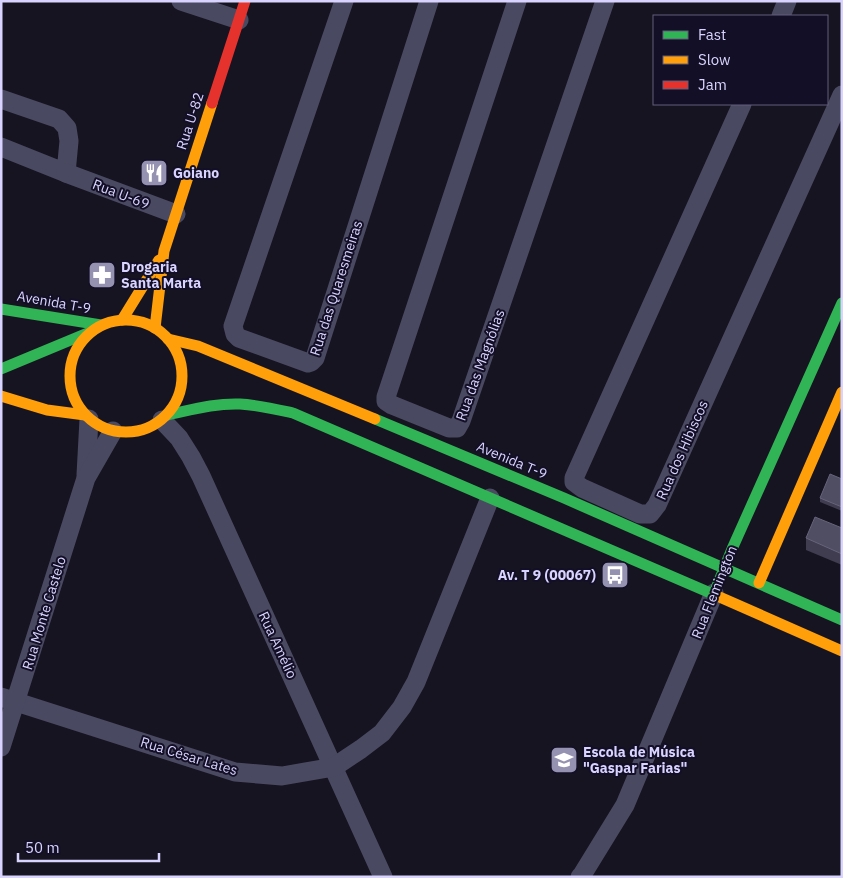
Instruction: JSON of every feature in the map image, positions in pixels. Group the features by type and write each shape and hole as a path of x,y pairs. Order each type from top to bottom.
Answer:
{"main road":[{"name":"Rua U-82","path":"155,328 164,250 245,1"},
{"name":"Rua U-82","path":"122,320 164,250"},
{"name":"Rua Flemington","path":"714,594 842,303"},
{"name":"Avenida T-9","path":"1,309 101,326"},
{"path":"1,368 108,323 122,320 144,323 155,328 168,339 176,350 182,377 180,391 175,404 164,417 151,427 139,431 113,431 100,426 87,417 76,402 70,388 69,372 72,357 90,332"},
{"name":"Avenida T-9","path":"168,339 198,346 555,494 842,620"},
{"path":"758,583 842,392"},
{"path":"1,396 47,410 87,417"},
{"path":"164,417 222,405 268,407 293,413 842,651"}],"street":[{"path":"182,1 239,20"},
{"name":"Rua das Quaresmeiras","path":"344,1 234,326 235,334 239,338 308,363 315,358 429,1"},
{"name":"Rua das Magnólias","path":"516,1 386,398 386,401 392,406 449,428 456,428 461,421 605,1"},
{"path":"781,15 787,1"},
{"name":"Rua dos Hibiscos","path":"742,105 574,478 574,482 582,488 640,514 650,514 656,505 842,95"},
{"path":"1,99 59,119 67,128 69,141 66,173"},
{"name":"Rua U-69","path":"1,147 176,214"},
{"name":"Rua Monte Castelo","path":"86,478 87,417"},
{"name":"Rua Amélio","path":"164,417 191,457 201,476 383,877"},
{"name":"Rua Monte Castelo","path":"1,747 9,699 86,478 113,431"},
{"name":"Rua César Lates","path":"9,699 235,772 282,776 334,767 382,732 402,707 416,682 490,498"},
{"name":"Rua Flemington","path":"580,877 625,805 714,594"}],"building":[{"path":"830,474 842,479 842,507 820,498"},
{"path":"815,517 842,528 842,554 806,538"}],"traffic: fast":[{"path":"716,588 842,303"},
{"path":"1,309 101,325"},
{"path":"1,369 90,332"},
{"path":"167,415 203,407 231,404 253,405 293,413 715,595"},
{"path":"375,419 564,498 842,620"}],"traffic: slow":[{"path":"155,328 164,251 212,103"},
{"path":"122,320 159,260"},
{"path":"126,320 147,324 166,336 178,355 182,376 178,397 166,416 147,428 126,432 105,428 86,416 74,397 70,376 74,355 86,336 105,324 126,320"},
{"path":"168,339 198,346 375,419"},
{"path":"759,583 842,392"},
{"path":"1,396 47,410 85,415"},
{"path":"715,595 842,651"}],"traffic: jam":[{"path":"212,103 245,1"}],"place":[{"name":"Goiano","path":"154,173"},
{"name":"Drogaria Santa Marta","path":"102,275"},
{"name":"Av. T 9 (00067)","path":"615,575"},
{"name":"Escola de Música \"Gaspar Farias\"","path":"564,760"}]}
